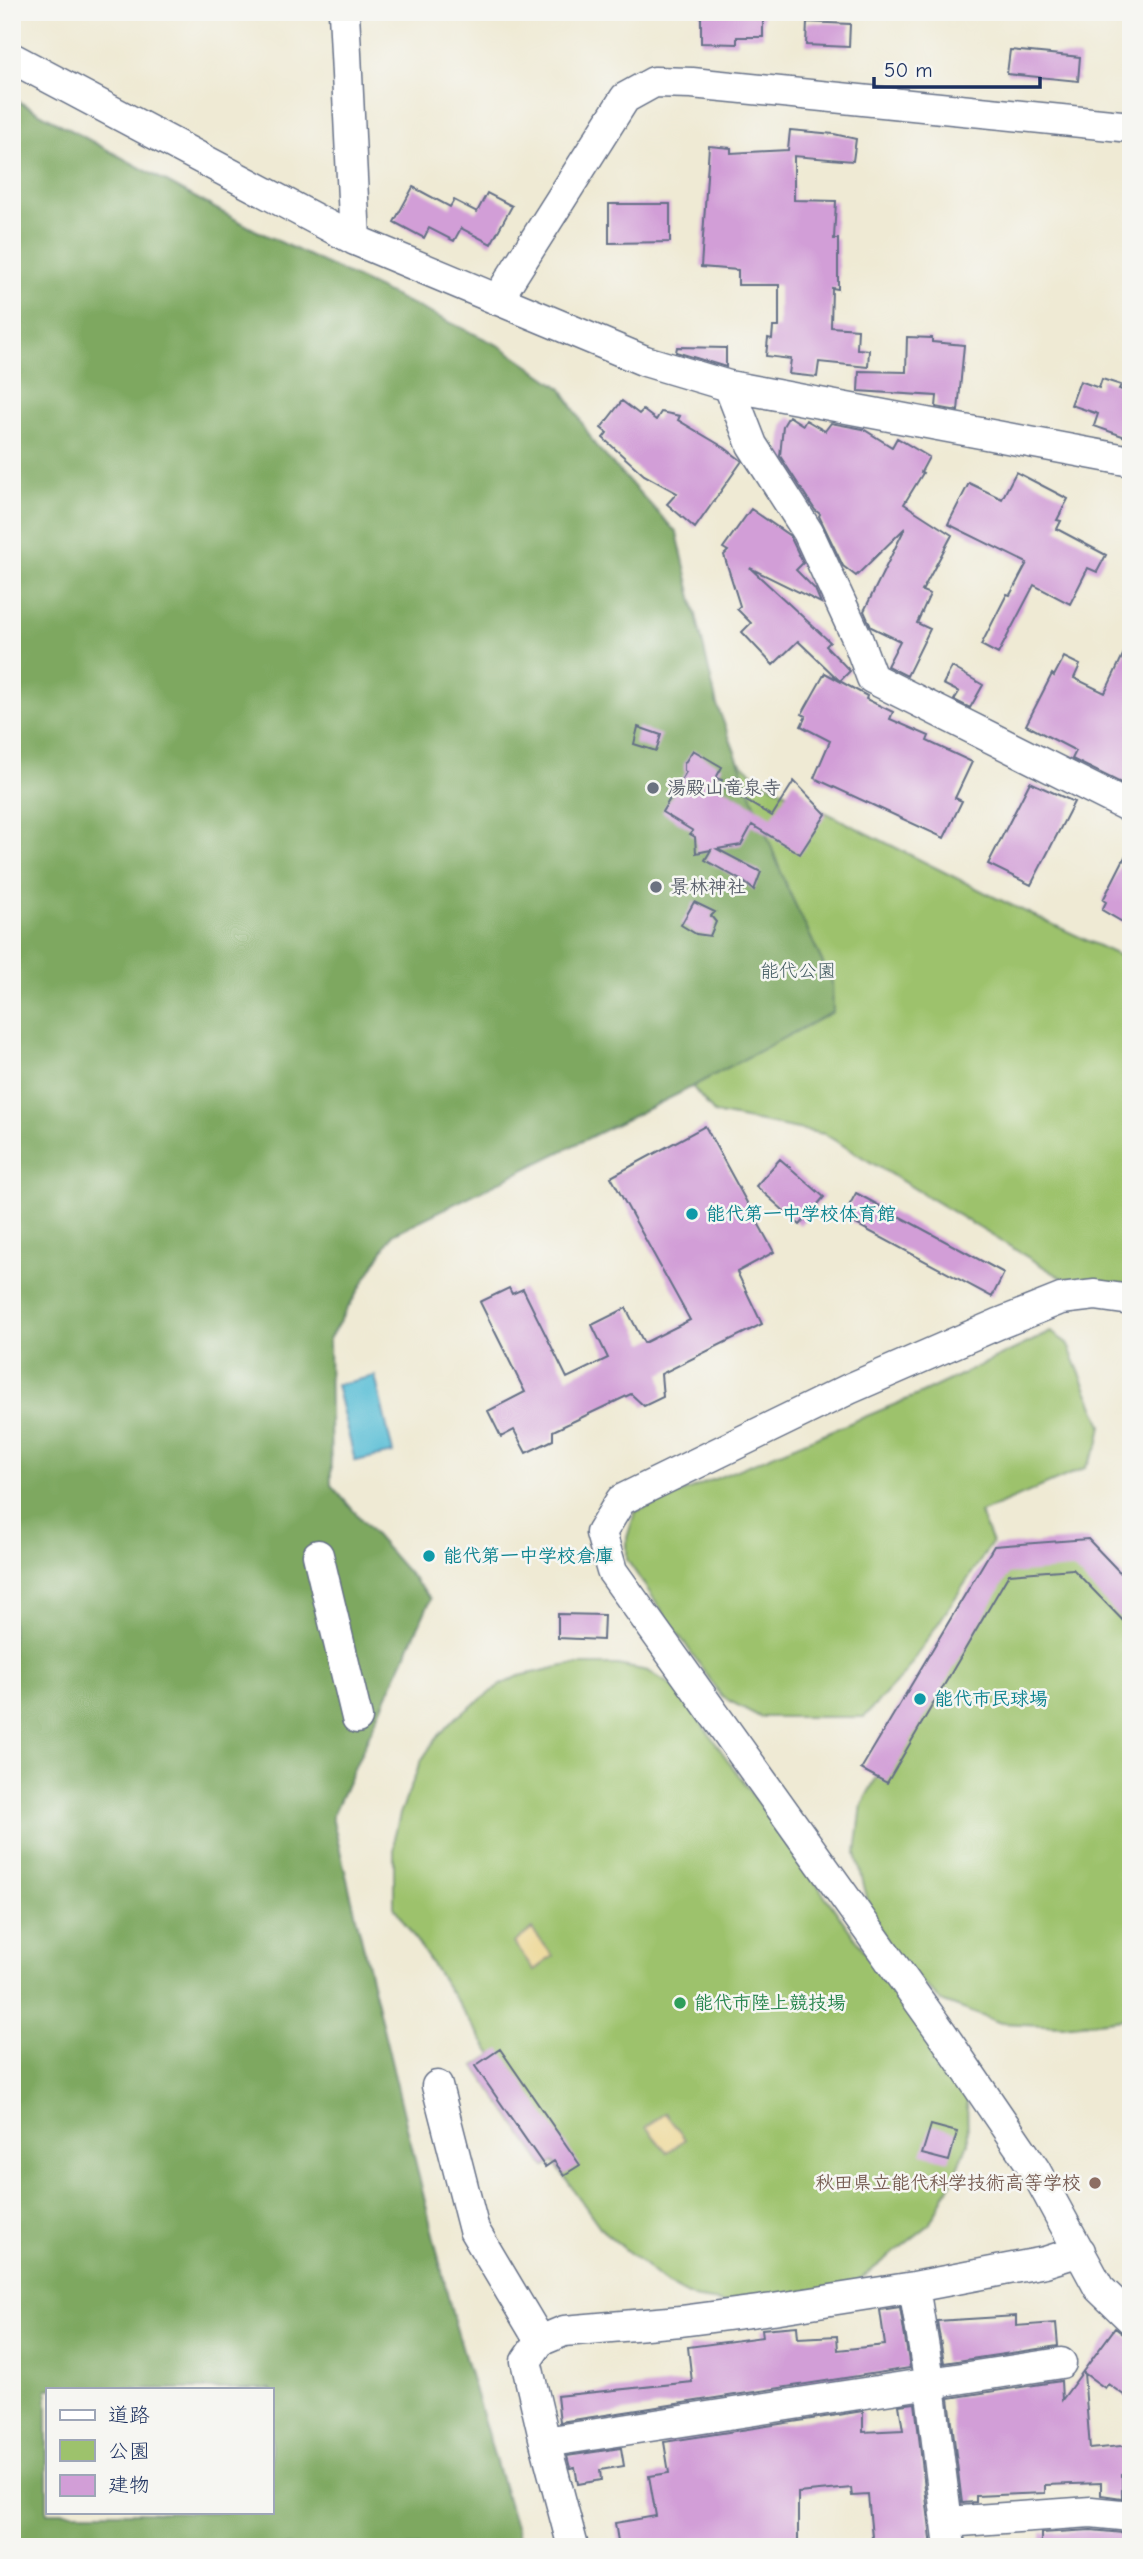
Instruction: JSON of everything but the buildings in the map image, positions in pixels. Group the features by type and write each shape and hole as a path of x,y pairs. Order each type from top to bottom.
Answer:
{"street":[{"path":"344,12 355,240"},
{"path":"12,58 355,240 645,361 729,386 1131,461"},
{"path":"496,300 625,98 654,82 733,86 1131,127"},
{"path":"729,386 752,445 808,532 857,638 872,678 1131,808"},
{"path":"1131,1300 1094,1295 1061,1299 862,1383 621,1500 601,1533 612,1571 941,2032 1035,2170 1099,2288 1131,2319"},
{"path":"318,1555 357,1718"},
{"path":"437,2086 474,2230 540,2341"},
{"path":"573,2547 527,2361 540,2341 564,2331 694,2320 914,2287 1045,2262 1080,2251"},
{"path":"914,2287 930,2385 948,2535 1091,2512 1131,2516"},
{"path":"545,2442 1060,2363"}],"green space":[{"path":"12,98 255,230 500,346 562,389 595,445 677,533 717,705 786,885 832,982 833,1012 682,1092 393,1234 329,1339 331,1485 431,1599 332,1817 453,2317 521,2547 12,2547"},
{"name":"能代公園","path":"317,420 763,781 994,897 1131,961 1131,1288 1062,1278 824,1134 714,1113 569,936"},
{"path":"1051,1332 1067,1343 1102,1425 1098,1446 1085,1468 980,1513 992,1543 905,1673 864,1717 760,1717 722,1697 627,1560 627,1538 635,1512 920,1394"},
{"path":"1085,1551 1131,1602 1131,2018 1063,2026 1001,2023 941,2001 895,1957 870,1910 856,1853 862,1804 995,1559"},
{"name":"能代市陸上競技場","path":"568,1665 617,1665 648,1671 677,1689 963,2089 967,2098 968,2143 929,2225 854,2284 724,2303 694,2298 666,2283 602,2230 554,2162 545,2167 475,2066 492,2055 394,1907 394,1838 400,1814 421,1761 435,1740 453,1720 500,1685 519,1676"}],"sand":[{"path":"532,1929 553,1956 534,1970 514,1943"},
{"path":"665,2113 685,2139 667,2153 646,2127"}],"water":[{"path":"375,1376 393,1453 355,1461 336,1385"}],"place":[{"name":"湯殿山竜泉寺","path":"653,788"},
{"name":"景林神社","path":"656,887"},
{"name":"能代第一中学校体育館","path":"692,1214"},
{"name":"能代第一中学校倉庫","path":"429,1556"},
{"name":"能代市民球場","path":"920,1699"},
{"name":"能代市陸上競技場","path":"680,2003"},
{"name":"秋田県立能代科学技術高等学校","path":"1095,2183"}]}
